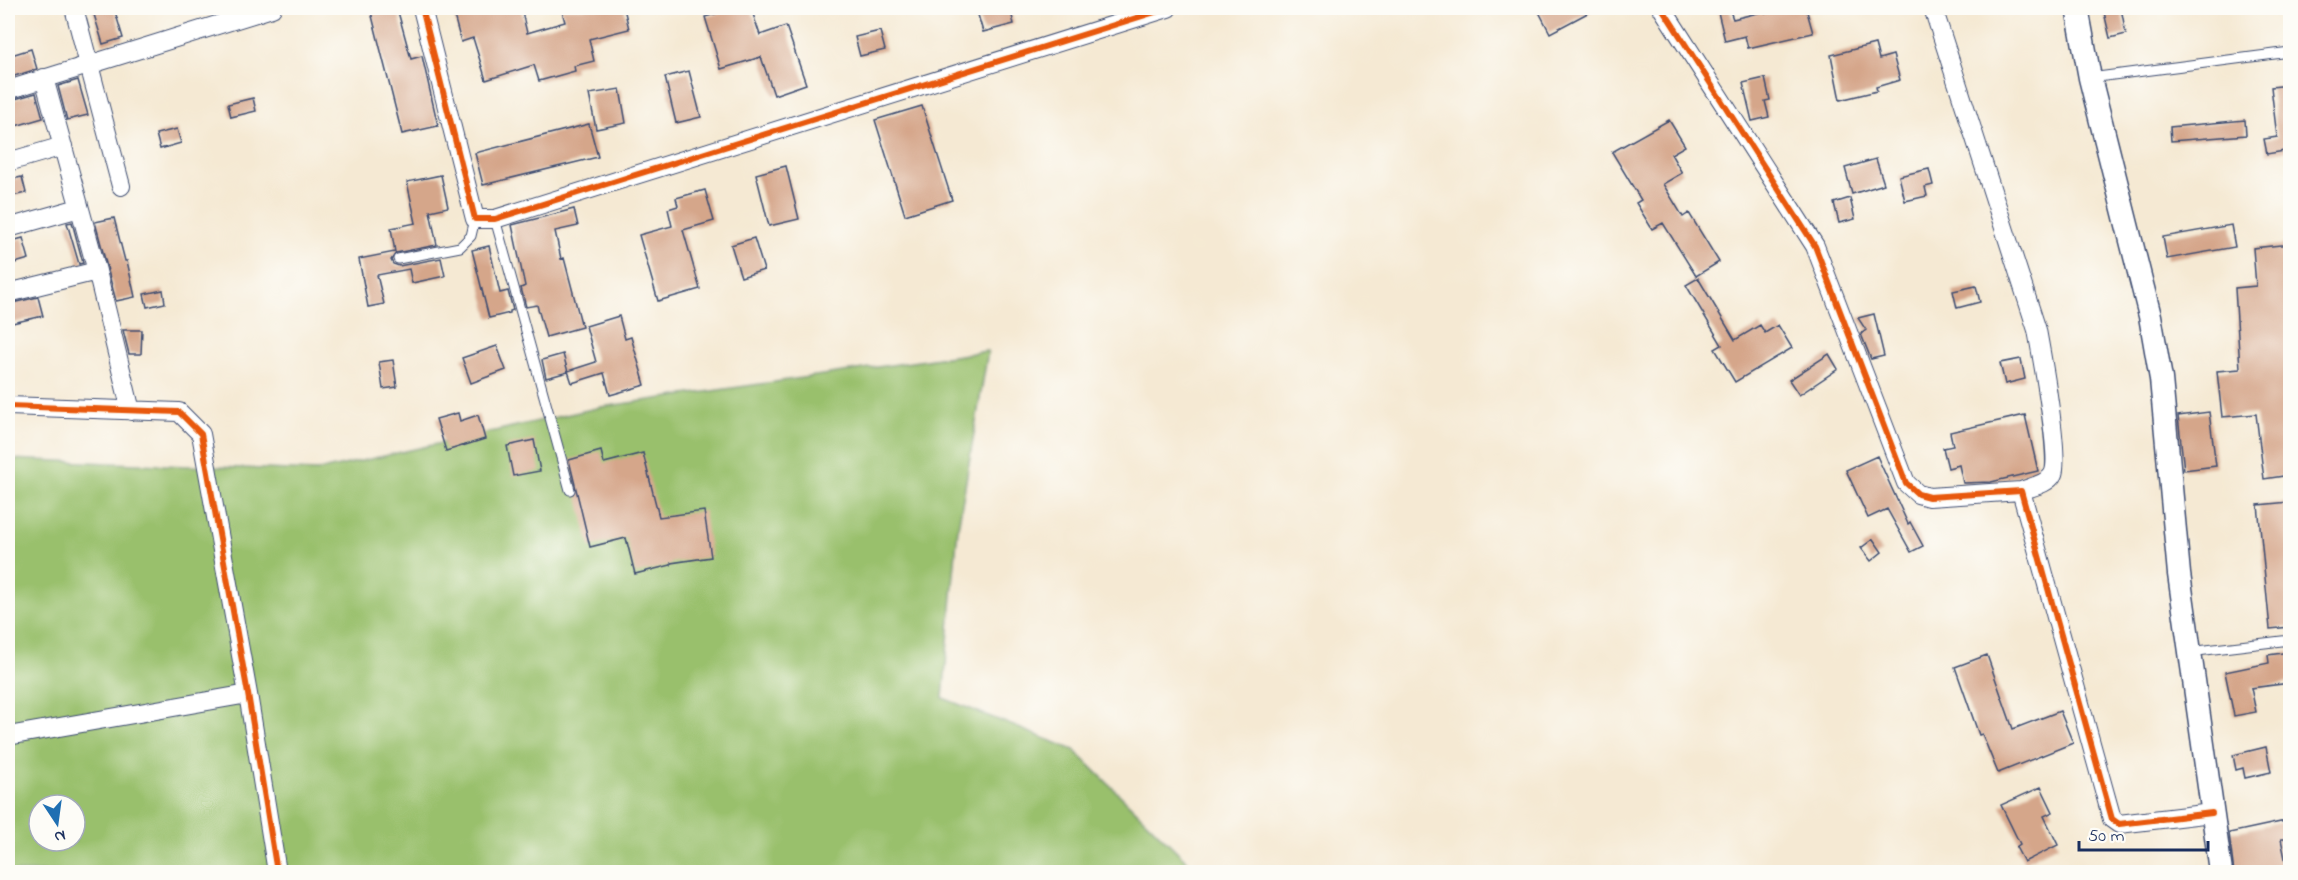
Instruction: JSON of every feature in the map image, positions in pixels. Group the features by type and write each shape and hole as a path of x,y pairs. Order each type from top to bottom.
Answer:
{"street":[{"path":"74,8 121,186"},
{"path":"8,90 272,8"},
{"path":"422,8 475,219 495,219 1168,8"},
{"path":"1662,8 1815,246 1906,483 1918,494 1929,497 2021,490 2046,481 2053,475 2055,467 2052,421 2037,330 1933,8"},
{"path":"2077,8 2090,78 2147,305 2159,368 2179,574 2221,873"},
{"path":"44,78 97,271 131,411"},
{"path":"8,162 63,146"},
{"path":"8,228 79,208"},
{"path":"8,293 97,271"},
{"path":"8,406 179,412 201,434 248,694 277,873"},
{"path":"2021,490 2112,819 2119,824 2212,813"},
{"path":"8,736 248,694"}],"lane":[{"path":"2090,78 2290,52"},
{"path":"398,259 460,247 471,236 475,219"},
{"path":"495,219 570,490"},
{"path":"2189,652 2290,640"}],"green space":[{"path":"988,351 958,528 943,698 1074,750 1198,872 8,872 8,459 317,471 601,407"}],"building":[{"path":"92,8 114,8 123,38 103,44"},
{"path":"370,8 397,8 411,59 422,56 438,126 402,134"},
{"path":"452,8 521,8 527,33 565,22 561,8 624,8 629,29 589,39 594,61 574,66 575,71 539,81 534,65 486,80 473,38 461,42"},
{"path":"735,8 751,8 760,35 786,26 806,84 774,95 761,57 721,69 705,17"},
{"path":"976,8 1010,8 1014,24 983,32"},
{"path":"1537,8 1597,8 1550,33"},
{"path":"1717,8 1729,8 1733,19 1766,11 1766,13 1789,8 1806,8 1813,33 1748,48 1745,36 1725,41"},
{"path":"2103,8 2121,8 2126,34 2110,38"},
{"path":"880,31 885,50 860,56 855,37"},
{"path":"1875,44 1879,59 1893,55 1900,80 1876,87 1877,91 1840,100 1831,55"},
{"path":"31,49 37,69 8,78 8,56"},
{"path":"689,71 701,117 676,123 665,77"},
{"path":"1765,78 1770,100 1765,101 1769,117 1752,121 1743,83"},
{"path":"78,80 88,115 67,120 58,86"},
{"path":"2290,85 2290,150 2267,154 2264,139 2277,137 2271,87"},
{"path":"620,89 626,123 596,129 589,94"},
{"path":"36,93 43,118 12,127 8,101"},
{"path":"253,98 256,111 231,117 228,104"},
{"path":"922,106 952,200 905,215 875,120"},
{"path":"1669,120 1685,146 1671,154 1682,173 1663,184 1683,217 1689,213 1719,262 1696,276 1663,223 1652,229 1636,203 1641,200 1612,152"},
{"path":"2245,120 2246,135 2171,141 2170,127"},
{"path":"589,124 598,157 483,185 475,153"},
{"path":"177,129 181,143 160,149 156,134"},
{"path":"1876,159 1884,184 1852,194 1845,168"},
{"path":"786,166 799,219 769,226 756,174"},
{"path":"1929,169 1933,185 1925,187 1927,196 1905,201 1899,176"},
{"path":"441,175 448,207 430,211 437,245 396,253 391,260 393,264 399,266 441,258 445,276 412,283 409,269 377,275 384,304 368,307 359,259 395,252 391,228 416,223 407,182"},
{"path":"22,177 26,193 8,197 8,180"},
{"path":"705,190 714,221 683,230 700,289 658,301 639,235 672,226 668,209 678,206 676,198"},
{"path":"1850,198 1855,219 1839,223 1834,203"},
{"path":"574,209 578,226 555,231 561,259 564,258 582,327 546,337 537,305 526,307 521,288 525,286 512,225"},
{"path":"114,218 135,297 116,301 95,222"},
{"path":"72,222 83,263 79,264 67,223"},
{"path":"2231,225 2235,247 2167,259 2163,237"},
{"path":"23,238 29,259 8,265 8,242"},
{"path":"754,238 764,270 741,277 731,245"},
{"path":"2290,244 2290,475 2264,479 2256,414 2222,417 2217,371 2240,369 2235,288 2256,286 2253,248"},
{"path":"489,246 500,293 508,291 513,310 510,313 489,318 472,250"},
{"path":"1698,278 1735,340 1760,325 1765,333 1778,325 1792,348 1735,382 1715,349 1722,345 1686,285"},
{"path":"1976,286 1980,302 1957,308 1953,291"},
{"path":"163,290 165,303 147,307 144,294"},
{"path":"38,297 43,316 8,324 8,304"},
{"path":"1874,314 1884,356 1871,359 1861,334 1866,330 1858,318"},
{"path":"619,316 625,339 631,337 645,385 610,395 604,373 572,383 568,371 596,362 586,326"},
{"path":"123,330 142,330 141,354 129,354"},
{"path":"497,346 506,370 471,383 462,358"},
{"path":"563,354 568,372 546,378 542,360"},
{"path":"1829,354 1838,369 1799,395 1789,380"},
{"path":"2021,359 2025,379 2005,384 2000,363"},
{"path":"393,360 397,387 383,389 379,362"},
{"path":"2209,412 2216,466 2184,470 2178,416"},
{"path":"458,413 460,421 478,415 485,439 446,451 436,419"},
{"path":"2025,415 2038,471 1991,482 1963,483 1959,465 1948,468 1943,448 1953,446 1950,432"},
{"path":"534,440 540,471 513,476 507,446"},
{"path":"601,451 604,463 643,453 659,517 704,511 711,557 671,563 671,565 635,574 626,538 590,547 569,460"},
{"path":"1877,456 1908,524 1910,522 1923,546 1911,552 1887,509 1868,518 1846,470"},
{"path":"2289,502 2290,627 2270,629 2258,505"},
{"path":"1873,539 1882,552 1871,561 1861,548"},
{"path":"2290,652 2290,683 2251,688 2256,712 2234,716 2225,672 2269,663 2268,655"},
{"path":"1987,655 2013,729 2060,711 2073,743 1998,773 1982,734 1979,735 1955,667"},
{"path":"2266,747 2271,772 2245,778 2243,768 2236,770 2233,755"},
{"path":"2041,787 2053,812 2044,816 2058,845 2024,862 2016,847 2020,844 2001,805"},
{"path":"2290,820 2290,839 2281,839 2288,873 2234,873 2229,833"}],"cycle path":[{"path":"422,8 475,219 495,219 1168,8"},
{"path":"1662,8 1815,246 1906,483 1918,494 1929,497 2021,491 2112,819 2119,824 2212,813"},
{"path":"8,406 179,412 201,434 248,694 277,872"}]}
